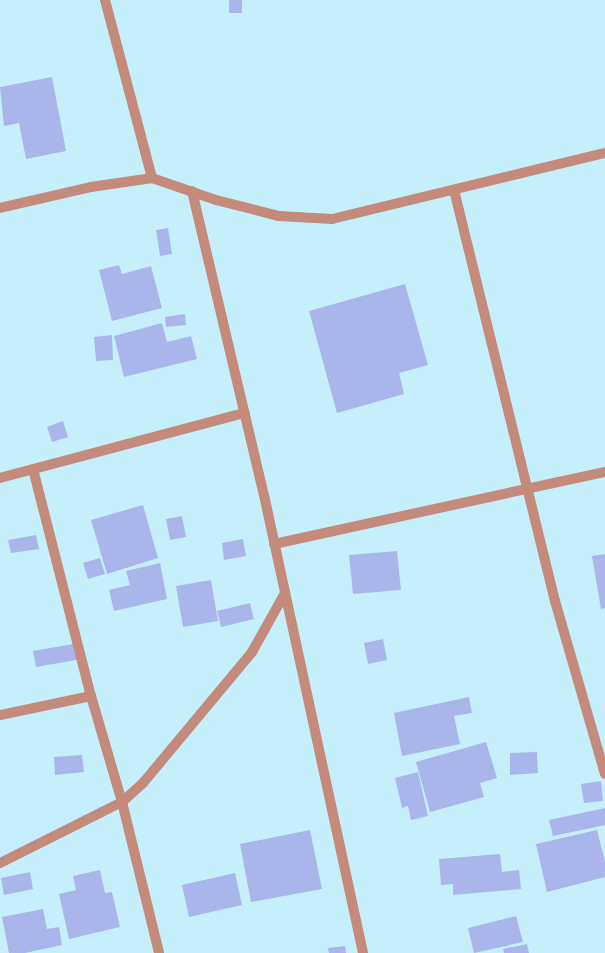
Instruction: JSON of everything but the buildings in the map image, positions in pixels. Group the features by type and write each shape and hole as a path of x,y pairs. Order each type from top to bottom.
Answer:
{"street":[{"path":"105,0 152,178"},
{"path":"0,208 91,187 152,178 216,200 280,216 332,219 605,153"},
{"path":"454,190 555,601 605,774"},
{"path":"192,191 245,413 363,953"},
{"path":"0,478 245,413"},
{"path":"33,469 91,696 122,802 159,953"},
{"path":"274,544 528,490 605,472"},
{"path":"0,864 122,802 143,783 252,652 285,593"},
{"path":"0,715 91,696"}]}
